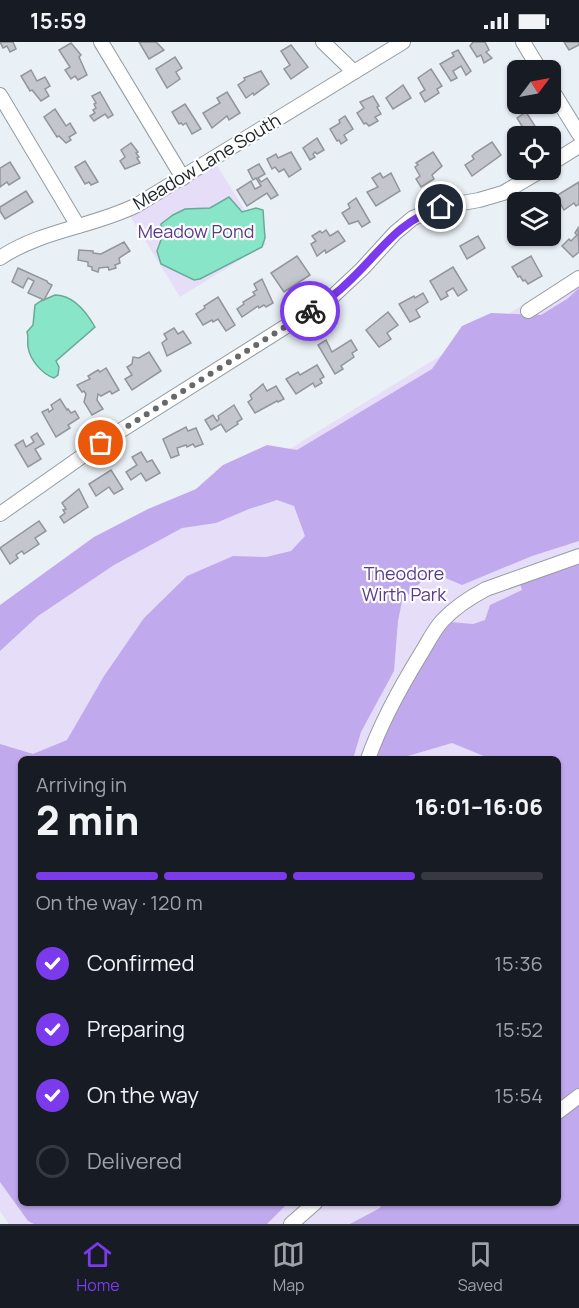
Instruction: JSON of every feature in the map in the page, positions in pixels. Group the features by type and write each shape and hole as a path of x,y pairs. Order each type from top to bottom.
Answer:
{"street":[{"path":"101,42 183,178"},
{"path":"323,42 354,72"},
{"name":"Meadow Lane South","path":"0,258 39,237 121,213 183,178 403,42"},
{"path":"523,42 534,60"},
{"path":"0,96 78,226"},
{"path":"561,105 579,134"},
{"path":"561,157 579,146"},
{"path":"0,514 101,443 330,298 413,218 441,207 503,193 525,180"},
{"path":"528,311 579,278"},
{"path":"369,756 375,739 412,667 439,624 451,612 472,596 486,589 579,556"},
{"path":"561,1110 579,1096"},
{"path":"291,1224 312,1206"}],"green space":[{"name":"Meadow Pond","path":"216,164 266,244 180,297 130,216 147,208"},
{"name":"Theodore Wirth Park","path":"579,270 579,1224 9,1224 0,1211 0,628"},
{"name":"Theodore Wirth Park","path":"579,288 579,541 532,556 462,585 431,572 402,601 394,671 361,732 354,756 18,756 18,1206 285,1206 267,1224 34,1224 28,1221 0,1182 0,744 33,754 67,740 104,676 144,618 187,576 233,556 266,557 291,551 305,536 294,506 277,500 216,523 182,528 114,565 38,616 0,651 0,605 94,537 148,509 196,489 223,465 267,445 297,450 432,369 462,326 491,313 541,315 567,299"},
{"path":"579,562 579,1224 350,1224 381,1206 561,1206 561,756 484,756 452,743 408,756 378,756 398,705 450,622 473,624 485,620 490,605 522,590 520,584"}],"shaded area":[{"name":"Meadow Pond","path":"229,197 242,212 256,208 263,210 265,238 262,247 200,279 194,280 161,264 157,251 162,237 161,224 185,209 210,208"},
{"path":"55,295 73,301 84,311 95,327 56,361 59,367 58,375 54,378 41,370 34,361 29,352 27,332 33,325 35,305"}],"building":[{"path":"0,42 13,42 16,49 10,52 7,46 3,48"},
{"path":"139,42 156,42 164,50 149,59"},
{"path":"473,42 485,42 489,50 486,52 492,58 484,63 481,55 477,57 470,46"},
{"path":"564,42 579,42 579,45 569,50"},
{"path":"71,43 81,55 79,57 87,75 78,80 75,76 71,79 65,70 70,67 59,50"},
{"path":"291,45 308,67 291,79 284,69 290,65 281,51"},
{"path":"458,50 471,71 466,75 461,66 453,71 457,78 451,81 440,64 454,56 452,53"},
{"path":"175,57 182,68 176,72 180,79 167,88 156,69"},
{"path":"431,69 442,86 437,89 439,93 425,102 420,93 425,90 418,78"},
{"path":"31,70 37,81 45,77 50,86 45,89 49,96 41,101 32,90 30,91 21,76"},
{"path":"261,71 269,84 246,98 238,85 245,80 244,78"},
{"path":"403,85 411,98 393,109 386,98"},
{"path":"100,92 113,115 108,118 105,114 94,121 90,116 95,113 93,110 96,108 92,96"},
{"path":"227,92 240,113 229,120 227,116 212,128 203,113 220,103 217,98"},
{"path":"373,96 381,114 375,117 378,121 369,126 364,124 357,113 364,108 360,102"},
{"path":"185,104 201,129 192,134 186,123 179,124 172,112"},
{"path":"55,109 66,126 70,123 76,133 69,137 71,140 66,143 59,136 57,137 44,117"},
{"path":"527,114 535,126 522,126 517,118"},
{"path":"345,116 353,129 344,135 347,140 341,144 330,129 340,123 339,120"},
{"path":"317,138 324,150 317,154 315,152 313,154 315,157 310,160 303,148"},
{"path":"492,142 501,155 472,176 465,165 474,159 472,156 475,153"},
{"path":"131,143 138,152 136,153 140,163 125,169 120,161 125,157 121,150"},
{"path":"291,152 301,169 289,177 284,169 279,172 275,167 272,169 267,159 276,154 278,158"},
{"path":"433,152 442,166 432,175 434,179 421,187 416,179 420,176 415,167 418,165 416,163"},
{"path":"85,161 98,182 91,185 89,182 85,184 75,167"},
{"path":"10,162 20,178 9,185 7,182 0,187 0,168"},
{"path":"259,164 265,174 258,178 261,182 267,178 278,195 271,199 267,193 247,206 237,190 251,181 255,189 261,186 256,178 253,180 248,170"},
{"path":"380,173 383,178 391,173 400,191 376,206 367,192 378,187 372,178"},
{"path":"579,182 579,204 576,206 574,203 564,210 561,205 561,193"},
{"path":"26,191 33,202 5,219 0,207"},
{"path":"356,198 370,222 362,227 358,221 349,224 342,213 350,208 348,204"},
{"path":"578,228 579,252 573,257 562,246 577,235 575,233"},
{"path":"326,230 330,236 338,231 345,241 317,256 311,244 316,241 312,236"},
{"path":"478,236 485,248 467,259 460,246"},
{"path":"124,242 130,251 119,258 120,263 115,265 116,268 109,270 108,267 99,268 98,272 88,266 88,262 78,260 79,250 101,254"},
{"path":"297,256 310,275 284,292 271,273"},
{"path":"531,256 542,276 528,284 520,276 518,277 512,267"},
{"path":"453,267 467,290 458,296 453,288 446,292 448,296 441,300 430,281"},
{"path":"18,268 52,285 44,300 28,293 34,281 28,278 23,288 12,282"},
{"path":"262,279 273,303 266,307 264,305 259,308 258,306 242,317 237,309 244,304 243,302 255,295 253,292 257,290 254,284"},
{"path":"423,293 428,302 416,310 420,317 410,322 399,304"},
{"path":"218,297 235,325 226,331 218,319 203,325 196,314"},
{"path":"388,312 398,325 387,333 391,339 379,347 366,330"},
{"path":"174,328 178,334 183,331 191,343 167,356 162,343 167,339 164,334"},
{"path":"326,340 332,352 351,340 357,350 352,353 354,357 341,366 343,369 335,374 318,345"},
{"path":"149,352 161,371 132,390 125,379 132,375 127,367 132,364 133,357 139,358"},
{"path":"317,365 324,377 320,379 322,383 315,387 313,383 296,394 286,379 298,372 300,375"},
{"path":"106,368 119,390 112,394 110,391 101,396 98,394 97,400 103,409 92,415 84,402 86,394 77,385 90,379 88,376 98,370 100,372"},
{"path":"263,384 267,391 276,386 284,399 255,413 248,402 252,399 250,395"},
{"path":"60,399 67,410 71,413 75,411 79,418 68,425 70,428 56,437 42,412 48,409 49,412 53,409 51,405"},
{"path":"234,405 242,419 237,422 238,424 226,432 221,424 211,430 205,420 213,415 217,421 218,416"},
{"path":"186,427 188,431 196,428 203,444 177,448 179,455 171,458 163,439"},
{"path":"37,433 44,444 35,449 41,459 28,467 15,445 23,440 26,447 34,442 31,437"},
{"path":"141,452 147,462 152,460 160,473 146,481 141,473 131,480 126,472 137,465 132,457"},
{"path":"111,470 123,489 114,494 109,487 96,496 89,484"},
{"path":"79,489 88,507 64,523 60,517 66,509 62,503"},
{"path":"39,521 46,531 35,538 39,544 24,554 22,551 16,555 18,558 10,564 0,548"}],"way so far":[{"path":"101,443 310,311"}],"route":[{"path":"310,311 344,287 395,233 413,218 441,207"}]}
